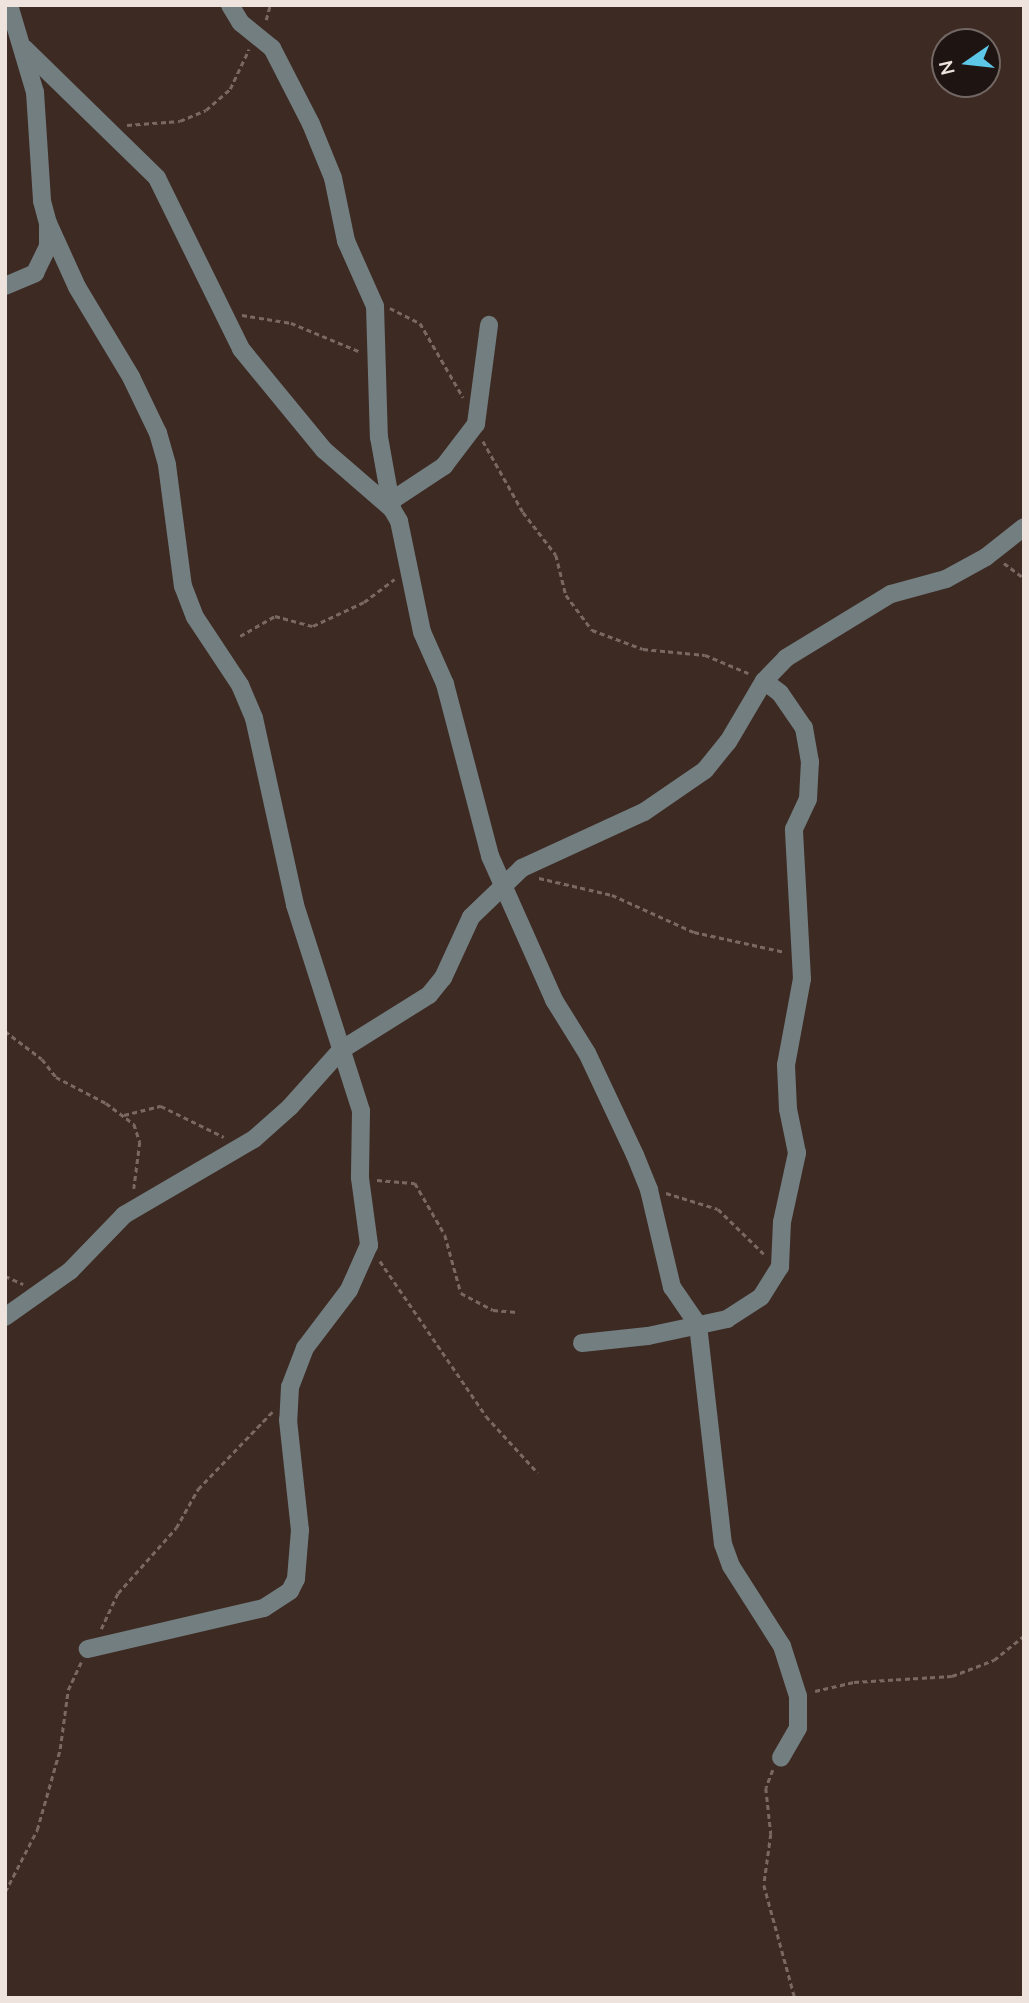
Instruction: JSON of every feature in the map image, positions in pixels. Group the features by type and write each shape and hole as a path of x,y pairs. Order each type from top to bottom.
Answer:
{"street":[{"path":"5,286 35,273 48,246 48,223 41,188 40,124 24,48 9,5"},
{"path":"230,5 241,23 272,48 311,124 333,178 346,241 375,306 379,437 391,505 409,564 422,632 445,684 475,788 485,842 554,1000 594,1067 649,1190 672,1287 698,1325 723,1544 735,1573 782,1646 798,1696 798,1728 781,1757"},
{"path":"24,48 157,178 221,314 241,349 288,410 324,450 391,505"},
{"path":"48,223 77,287 131,377 158,433 167,465 183,586 195,617 251,708 295,905 360,1111 360,1178 369,1245 349,1290 304,1348 290,1387 288,1420 300,1530 296,1578 290,1591 264,1608 88,1649"},
{"path":"391,505 444,466 476,424 489,325"},
{"path":"5,1317 70,1270 105,1230 132,1210 242,1147 290,1107 341,1050 395,1012 429,995 443,978 471,918 522,867 644,812 705,771 728,742 764,681 786,658 832,634 865,607 891,594 946,579 990,553 1024,527"},
{"path":"582,1343 727,1319 748,1307 780,1267 782,1222 797,1153 788,1110 786,1065 801,1003 794,829 809,793 808,745 793,710 764,681"}],"path":[{"path":"107,130 180,121 206,110 230,89 256,33"},
{"path":"375,306 400,311 420,323 476,424 497,470 556,555 569,602 592,630 643,649 705,655 764,681"},
{"path":"221,314 275,318 377,358"},
{"path":"990,553 1024,578"},
{"path":"240,636 275,616 313,626 364,602 409,564"},
{"path":"522,867 552,882 612,895 635,909 694,932 758,949 799,953"},
{"path":"5,1031 42,1059 55,1077 124,1115 138,1131 140,1142 132,1210"},
{"path":"124,1115 146,1108 168,1108 242,1147"},
{"path":"360,1178 413,1181 445,1234 461,1293 493,1310 517,1312"},
{"path":"649,1190 718,1209 780,1267"},
{"path":"369,1245 486,1416 538,1473"},
{"path":"798,1696 854,1682 952,1675 994,1660 1024,1636"},
{"path":"781,1757 766,1788 771,1835 764,1885 794,1998"}]}
